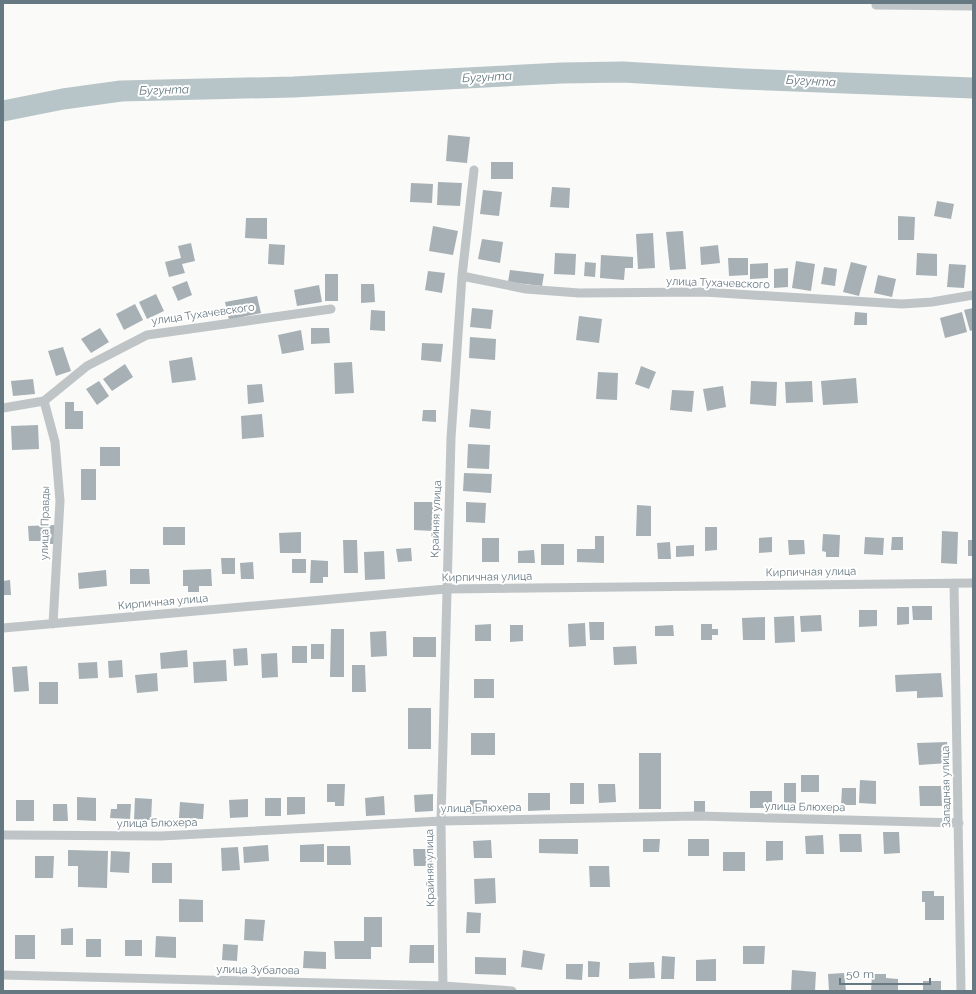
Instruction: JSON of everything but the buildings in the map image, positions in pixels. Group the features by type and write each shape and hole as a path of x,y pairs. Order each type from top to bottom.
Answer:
{"street":[{"path":"876,3 876,5 973,6"},
{"name":"Крайняя улица","path":"443,989 441,821 451,438 462,276 474,170"},
{"name":"улица Тухачевского","path":"462,276 526,289 579,293 704,292 902,304 932,302 973,294"},
{"name":"улица Тухачевского","path":"3,408 44,401 87,366 146,335 331,308"},
{"name":"улица Правды","path":"44,401 55,442 60,501 53,624"},
{"name":"Западная улица","path":"954,583 961,991"},
{"name":"Кирпичная улица","path":"3,628 446,589 973,583"},
{"name":"улица Блюхера","path":"3,835 161,836 441,821 698,816 959,823"},
{"name":"улица Зубалова","path":"3,975 512,991"}],"waterway":[{"name":"Бугунта","path":"3,111 63,99 121,91 293,87 562,73 623,72 743,79 973,88"}]}
